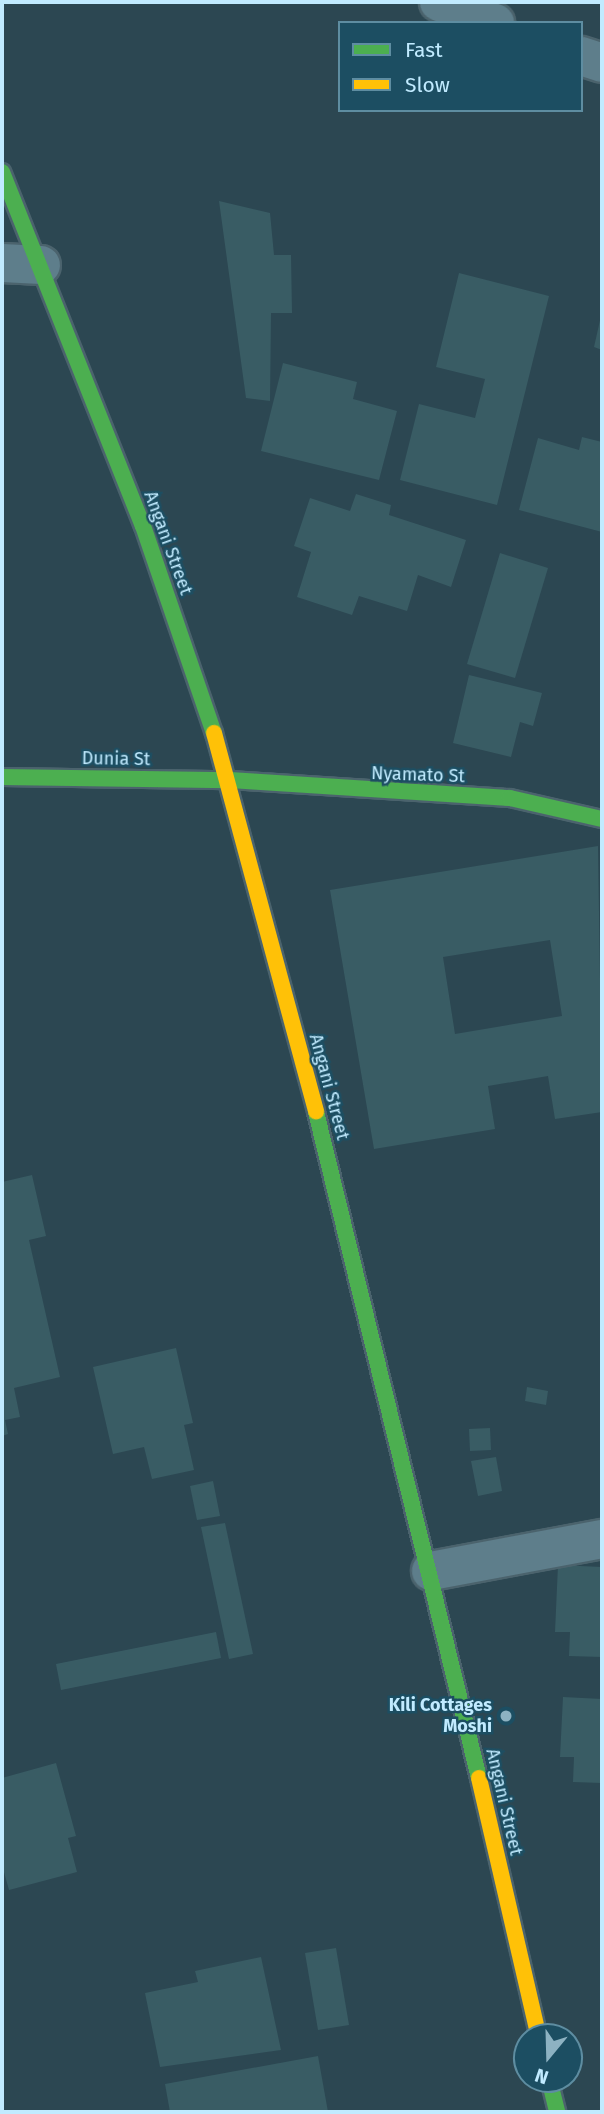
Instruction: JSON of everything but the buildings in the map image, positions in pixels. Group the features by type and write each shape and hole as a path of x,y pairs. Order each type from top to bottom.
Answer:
{"street":[{"path":"439,2 490,21"},
{"path":"583,56 602,63"},
{"name":"Angani Street","path":"2,172 143,526 230,780 431,1571 536,2023"},
{"path":"2,263 41,265"},
{"name":"Dunia St","path":"2,777 230,780"},
{"name":"Nyamato St","path":"230,780 392,795 510,798 602,819"},
{"path":"431,1571 602,1539"},
{"path":"552,2093 557,2112"}],"traffic: fast":[{"path":"2,172 143,526 214,733"},
{"path":"2,777 230,780 510,798 602,819"},
{"path":"316,1112 479,1778"},
{"path":"552,2093 557,2112"}],"traffic: slow":[{"path":"214,733 316,1112"},
{"path":"479,1778 536,2023"}],"place":[{"name":"Kili Cottages Moshi","path":"506,1716"}]}
